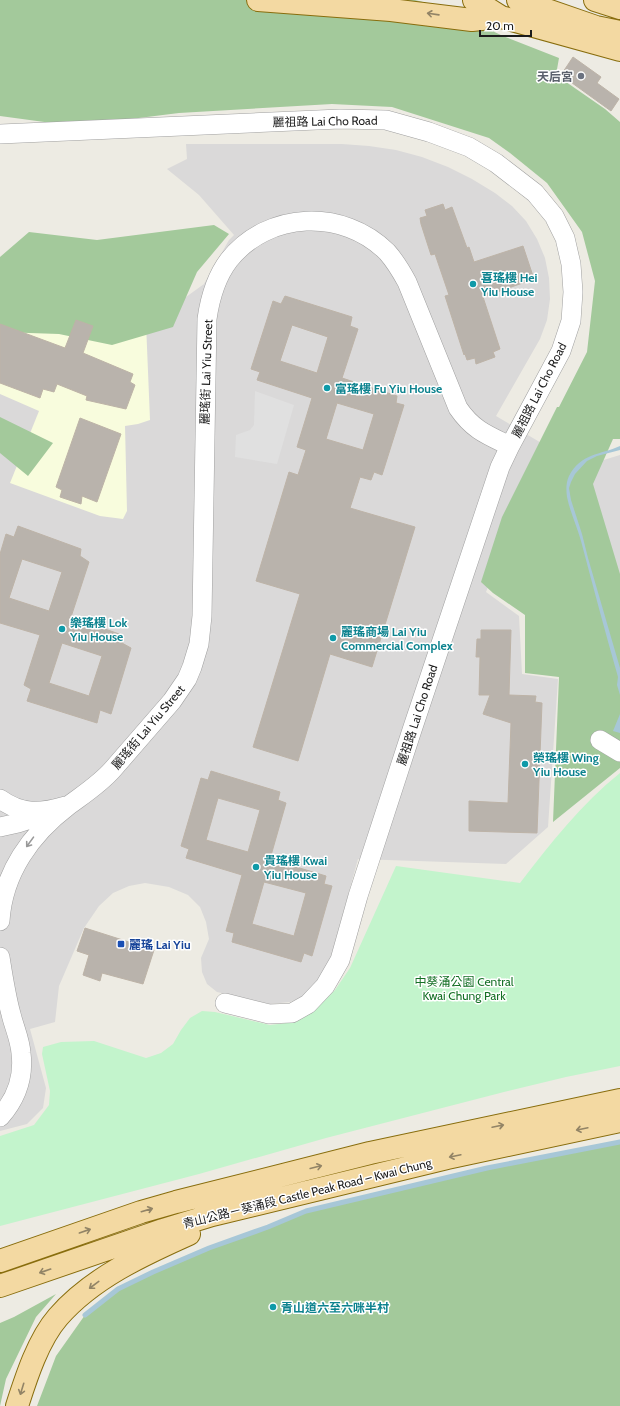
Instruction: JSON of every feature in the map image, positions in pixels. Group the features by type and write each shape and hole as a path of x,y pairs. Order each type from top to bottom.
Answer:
{"main road":[{"path":"258,0 391,10 472,20 501,17"},
{"path":"474,0 501,17 620,50"},
{"path":"518,0 596,27 620,32"},
{"path":"550,0 596,16 620,22"},
{"path":"595,0 620,8"},
{"name":"青山公路－葵涌段 Castle Peak Road – Kwai Chung","path":"0,1261 141,1212 183,1200 370,1154 620,1100"},
{"name":"青山公路－葵涌段 Castle Peak Road – Kwai Chung","path":"0,1286 163,1230 212,1215 440,1160 620,1121"},
{"path":"17,1406 26,1379 41,1343 57,1318 88,1290 109,1274 175,1240 278,1198"},
{"path":"0,1253 35,1249"}],"street":[{"name":"麗祖路 Lai Cho Road","path":"0,134 340,119 386,120 429,132 469,147 501,167 535,193 554,216 565,238 571,264 573,292 571,321 561,351 510,446 500,468 374,848 340,960 325,986 308,1004 292,1012 269,1014 225,1003"},
{"name":"麗瑤街 Lai Yiu Street","path":"0,921 0,911 8,882 18,859 35,835 68,805 92,789 114,769 172,701 187,678 194,661 199,644 202,616 207,319 209,306 217,281 229,261 246,243 274,227 307,220 346,226 378,244 394,260 407,282 458,408 467,421 483,433 510,446"},
{"path":"600,740 620,752"},
{"path":"0,799 15,808 36,812 47,811 68,805"},
{"name":"麗瑤街 Lai Yiu Street","path":"0,827 37,817 68,805"},
{"path":"0,957 7,1000 20,1047 22,1063 16,1094 6,1111 0,1117"}],"shaded area":[{"path":"186,144 342,144 396,150 422,157 448,167 495,193 512,206 526,221 537,239 545,258 549,278 550,299 547,320 540,339 496,416 543,444 486,592 519,616 522,674 558,679 548,827 506,864 358,859 331,957 319,981 304,996 290,1002 270,1004 217,992 207,984 202,972 201,958 209,939 206,922 200,907 188,895 169,887 145,883 129,886 113,893 99,906 84,928 59,986 55,1022 30,1029 46,1088 43,1108 27,1124 0,1131 0,298 186,297 204,284 229,240 234,235 199,195 167,169 187,159"},
{"path":"0,318 146,323 150,420 125,426 127,511 123,519 100,516 10,483 39,411 0,394"},
{"path":"255,391 294,405 277,464 235,457 236,435 250,430 254,425"},
{"path":"620,455 620,648 576,480 597,462"}],"green space":[{"path":"0,0 415,0 439,6 503,36 559,58 556,75 605,109 620,122 620,439 613,439 593,484 620,574 620,768 553,822 559,677 525,673 525,615 493,593 481,582 502,517 557,407 559,407 587,352 595,281 582,232 547,183 489,138 392,107 332,104 179,113 74,126 0,116"},
{"path":"214,225 229,234 197,272 173,327 112,345 59,334 0,332 0,257 29,232 97,240"},
{"path":"0,417 53,443 28,476 0,453"},
{"name":"中葵涌公園 Central Kwai Chung Park","path":"620,773 620,1066 504,1092 326,1138 199,1174 0,1226 0,1136 34,1125 49,1105 50,1091 42,1054 43,1047 61,1042 94,1041 146,1058 161,1053 173,1044 190,1018 202,1011 215,1012 270,1025 295,1022 315,1010 335,990 350,968 396,866 520,883 579,811"},
{"path":"620,1142 620,1406 37,1406 56,1356 85,1315 118,1289 153,1272 209,1248 268,1227 306,1211 487,1168"},
{"path":"56,1294 36,1317 6,1379 0,1406 0,1323"}],"water":[{"path":"620,446 620,450 597,456 587,461 575,474 569,488 571,500 620,668 620,695 617,685 618,677 581,541 568,503 566,489 569,476 579,463 592,456"},
{"path":"620,714 620,733 613,731"}],"building":[{"name":"天后宮","path":"573,57 601,77 597,83 619,99 611,111 561,75"},
{"name":"喜瑤樓 Hei Yiu House","path":"443,204 445,210 452,207 467,248 469,247 474,262 523,246 534,279 483,297 500,349 493,352 495,357 476,364 475,358 467,360 465,354 464,355 445,296 449,295 435,254 431,255 421,224 420,218 427,216 425,210"},
{"path":"285,296 352,317 350,326 358,329 342,378 397,396 396,403 404,405 382,475 374,472 371,480 360,477 350,508 415,527 372,667 330,654 298,761 253,747 300,594 256,581 289,472 298,475 306,450 297,447 312,398 257,380 260,372 251,369 273,301 281,304","holes":["292,325 328,337 317,373 280,361","337,403 374,414 363,450 326,439"]},
{"path":"76,320 93,326 83,353 133,374 130,382 135,385 126,409 86,400 87,396 57,384 54,392 43,389 40,398 0,383 0,324 65,348"},
{"path":"80,418 121,434 97,502 82,496 81,504 60,497 62,490 56,487"},
{"name":"樂瑤樓 Lok Yiu House","path":"18,526 81,549 80,556 89,562 71,617 122,635 122,643 131,648 111,714 100,710 97,723 27,701 31,689 24,685 40,635 0,623 0,554 6,534 14,537","holes":["22,559 62,572 49,611 9,598","62,643 102,656 89,696 49,683"]},
{"name":"榮瑤樓 Wing Yiu House","path":"481,630 511,630 509,695 536,696 535,702 542,703 537,833 469,831 469,801 508,803 511,723 483,714 490,695 479,695 480,657 476,657 477,639 481,639"},
{"name":"貴瑤樓 Kwai Yiu House","path":"211,771 280,792 278,800 286,803 270,859 326,876 324,884 332,886 312,956 304,953 301,962 232,942 234,933 226,931 242,875 186,858 189,849 181,846 201,778 208,780","holes":["218,798 260,810 248,852 206,840","264,882 306,893 294,936 252,924"]},
{"path":"85,928 154,950 143,984 102,973 100,981 83,975 89,955 77,951"}],"waterway":[{"path":"85,1315 118,1289 153,1272 209,1248 268,1227 306,1211 487,1168 620,1142"}],"place":[{"name":"天后宮","path":"581,76"},
{"name":"喜瑤樓 Hei Yiu House","path":"473,284"},
{"name":"富瑤樓 Fu Yiu House","path":"327,388"},
{"name":"樂瑤樓 Lok Yiu House","path":"62,629"},
{"name":"麗瑤商場 Lai Yiu Commercial Complex","path":"333,638"},
{"name":"榮瑤樓 Wing Yiu House","path":"525,764"},
{"name":"貴瑤樓 Kwai Yiu House","path":"256,867"},
{"name":"麗瑤 Lai Yiu","path":"121,944"},
{"name":"青山道六至六咪半村","path":"273,1307"}]}
